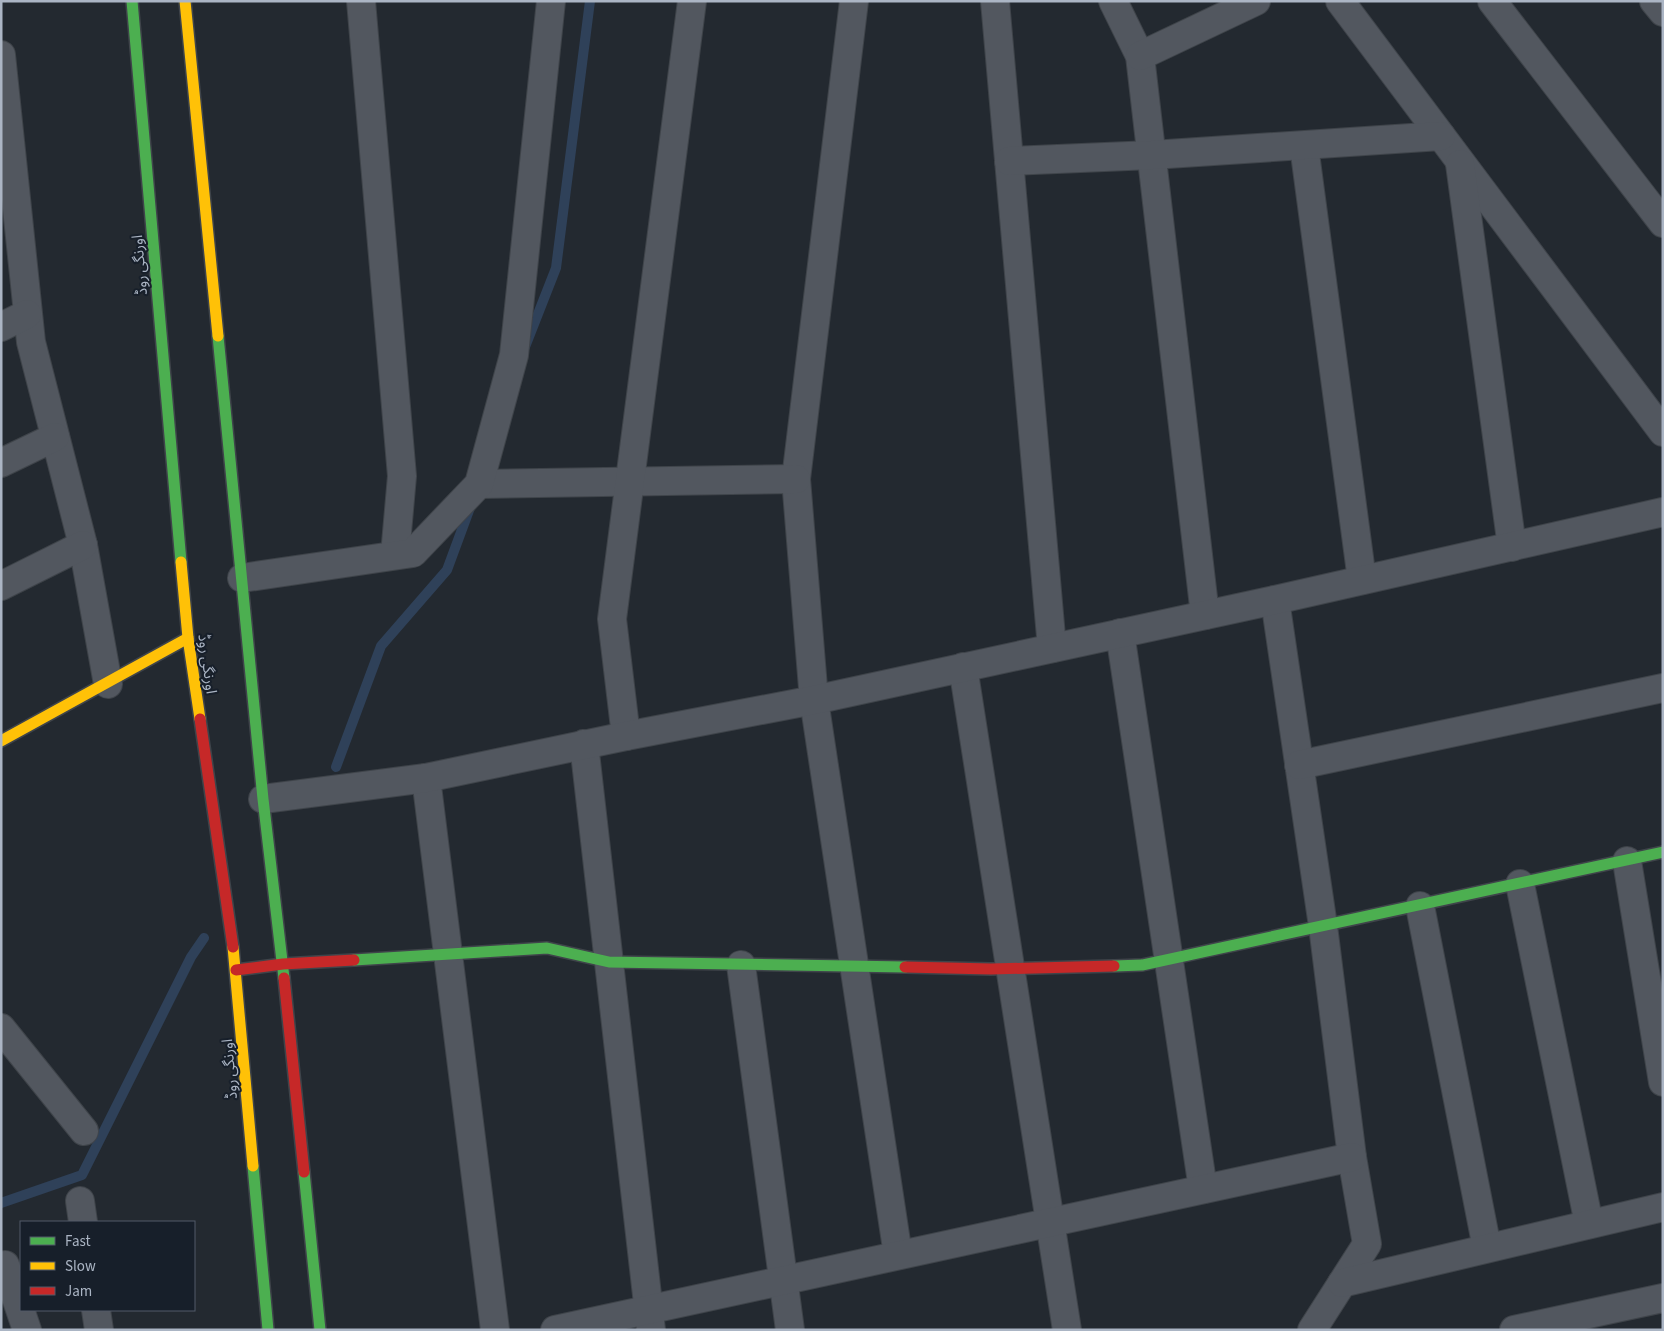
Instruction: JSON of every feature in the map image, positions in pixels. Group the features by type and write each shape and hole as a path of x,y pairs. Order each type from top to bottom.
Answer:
{"main road":[{"name":"اورنگی روڈ","path":"132,1 188,638 236,970 268,1330"},
{"path":"185,1 263,799 284,964 320,1330"},
{"path":"1,741 108,684 188,638"},
{"path":"236,970 284,964 547,948 609,962 1010,969 1142,965 1663,852"}],"street":[{"path":"362,1 402,476 395,555"},
{"path":"242,578 413,553 479,484 514,355 551,1"},
{"path":"626,736 612,619 692,1"},
{"path":"854,1 796,479 814,700 852,967 898,1255"},
{"path":"995,1 1052,648"},
{"path":"1113,1 1140,56 1205,615"},
{"path":"1140,56 1256,1"},
{"path":"1340,1 1663,432"},
{"path":"1492,1 1663,223"},
{"path":"1654,1 1663,12"},
{"path":"1,55 7,162 30,342 83,545 108,684"},
{"path":"1009,161 1152,155 1441,136"},
{"path":"1304,146 1362,580"},
{"path":"1460,161 1512,547"},
{"path":"1,327 27,314"},
{"path":"1,463 55,437"},
{"path":"479,484 631,480 796,479"},
{"path":"263,799 426,778 584,744 814,700 1275,600 1663,512"},
{"path":"1,586 83,545"},
{"path":"1275,600 1323,926 1352,1157 1367,1244 1312,1330"},
{"path":"1120,633 1203,1189"},
{"path":"963,667 1067,1330"},
{"path":"1299,765 1663,688"},
{"path":"584,744 650,1319"},
{"path":"426,778 496,1330"},
{"path":"1627,861 1663,1082"},
{"path":"1520,884 1589,1224"},
{"path":"1420,906 1487,1248"},
{"path":"741,965 785,1279 790,1330"},
{"path":"1,1028 84,1130"},
{"path":"555,1330 650,1319 785,1279 1352,1157"},
{"path":"1342,1282 1663,1207"},
{"path":"5,1265 20,1309"},
{"path":"1514,1330 1663,1298"},
{"path":"21,1311 27,1330"},
{"path":"96,1311 99,1330"}],"waterway":[{"path":"525,347 556,268 590,1"},
{"path":"336,767 381,646 447,570 471,505"},
{"path":"1,1203 82,1175 191,957 204,938"}],"traffic: fast":[{"path":"132,1 181,562"},
{"path":"218,336 263,799 284,978"},
{"path":"1114,966 1142,965 1663,852"},
{"path":"354,960 547,948 609,962 905,967"},
{"path":"253,1166 268,1330"},
{"path":"304,1172 320,1330"}],"traffic: slow":[{"path":"185,1 218,336"},
{"path":"181,562 188,638 200,719"},
{"path":"1,741 188,638"},
{"path":"233,947 253,1166"}],"traffic: jam":[{"path":"200,719 233,947"},
{"path":"236,970 283,964 354,960"},
{"path":"905,967 991,969 1114,966"},
{"path":"284,978 304,1172"}]}
